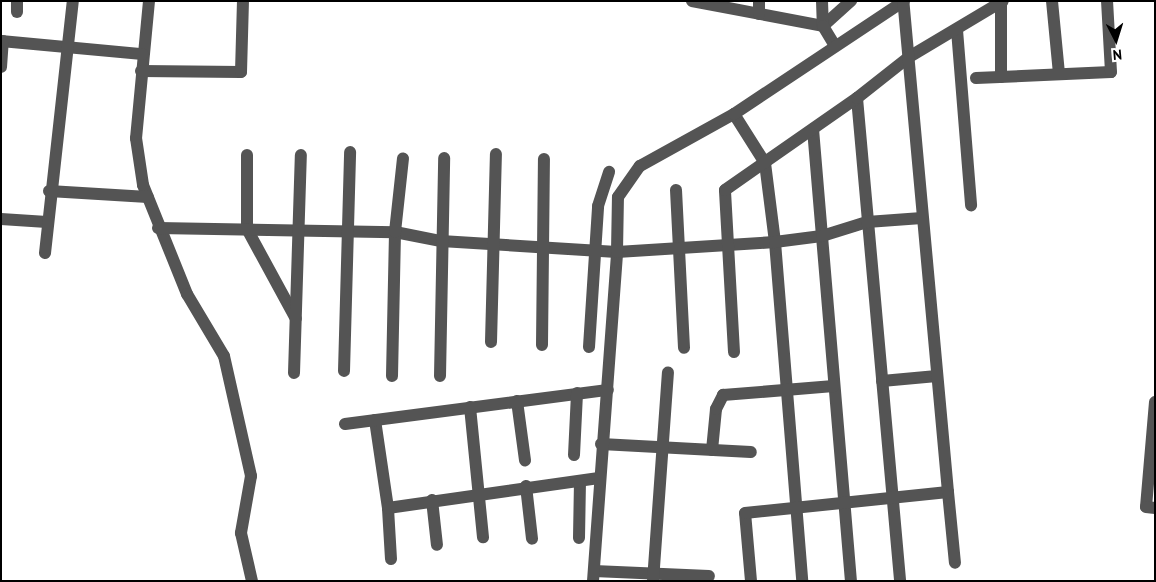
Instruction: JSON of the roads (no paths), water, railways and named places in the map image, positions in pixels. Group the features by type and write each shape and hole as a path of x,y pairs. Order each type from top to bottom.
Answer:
{"street":[{"path":"44,253 49,191 73,1"},
{"path":"148,1 140,71 136,138 148,197 158,228 187,294 226,363 251,476 241,533 252,581"},
{"path":"140,71 241,72 243,1"},
{"path":"692,1 759,8 829,36"},
{"path":"822,1 829,36"},
{"path":"829,36 851,1"},
{"path":"1052,1 1059,74"},
{"path":"976,78 1111,72 1107,1"},
{"path":"589,347 605,251 618,198 640,166 734,114 829,36 904,2 922,218 955,563"},
{"path":"1001,77 1002,2"},
{"path":"734,352 724,190 857,98 909,57 1002,2"},
{"path":"957,30 971,205"},
{"path":"1,67 2,41 68,45 142,54"},
{"path":"857,98 900,581"},
{"path":"734,114 765,163 774,242 802,581"},
{"path":"813,129 851,581"},
{"path":"344,372 346,231 350,152"},
{"path":"294,373 301,154"},
{"path":"491,342 496,154"},
{"path":"246,155 247,229 296,319"},
{"path":"392,376 395,232 403,158"},
{"path":"440,376 444,158"},
{"path":"542,345 545,248 544,159"},
{"path":"579,538 590,479 601,444 605,251 598,206 609,172"},
{"path":"676,190 684,348"},
{"path":"49,191 148,197"},
{"path":"158,228 395,232 441,241 605,251 774,242 822,236 867,222 922,218"},
{"path":"1,219 47,222"},
{"path":"653,578 668,374"},
{"path":"882,381 937,376"},
{"path":"712,450 716,409 723,395 834,386"},
{"path":"345,424 601,390"},
{"path":"574,455 577,393"},
{"path":"517,401 525,460"},
{"path":"1155,402 1146,507 1155,508"},
{"path":"470,407 483,536"},
{"path":"375,420 388,508 391,560"},
{"path":"601,444 751,452"},
{"path":"388,508 526,486 590,479"},
{"path":"590,479 594,576 653,578 709,576"},
{"path":"526,486 532,539"},
{"path":"751,581 745,513 948,492"},
{"path":"432,500 437,546"}]}
